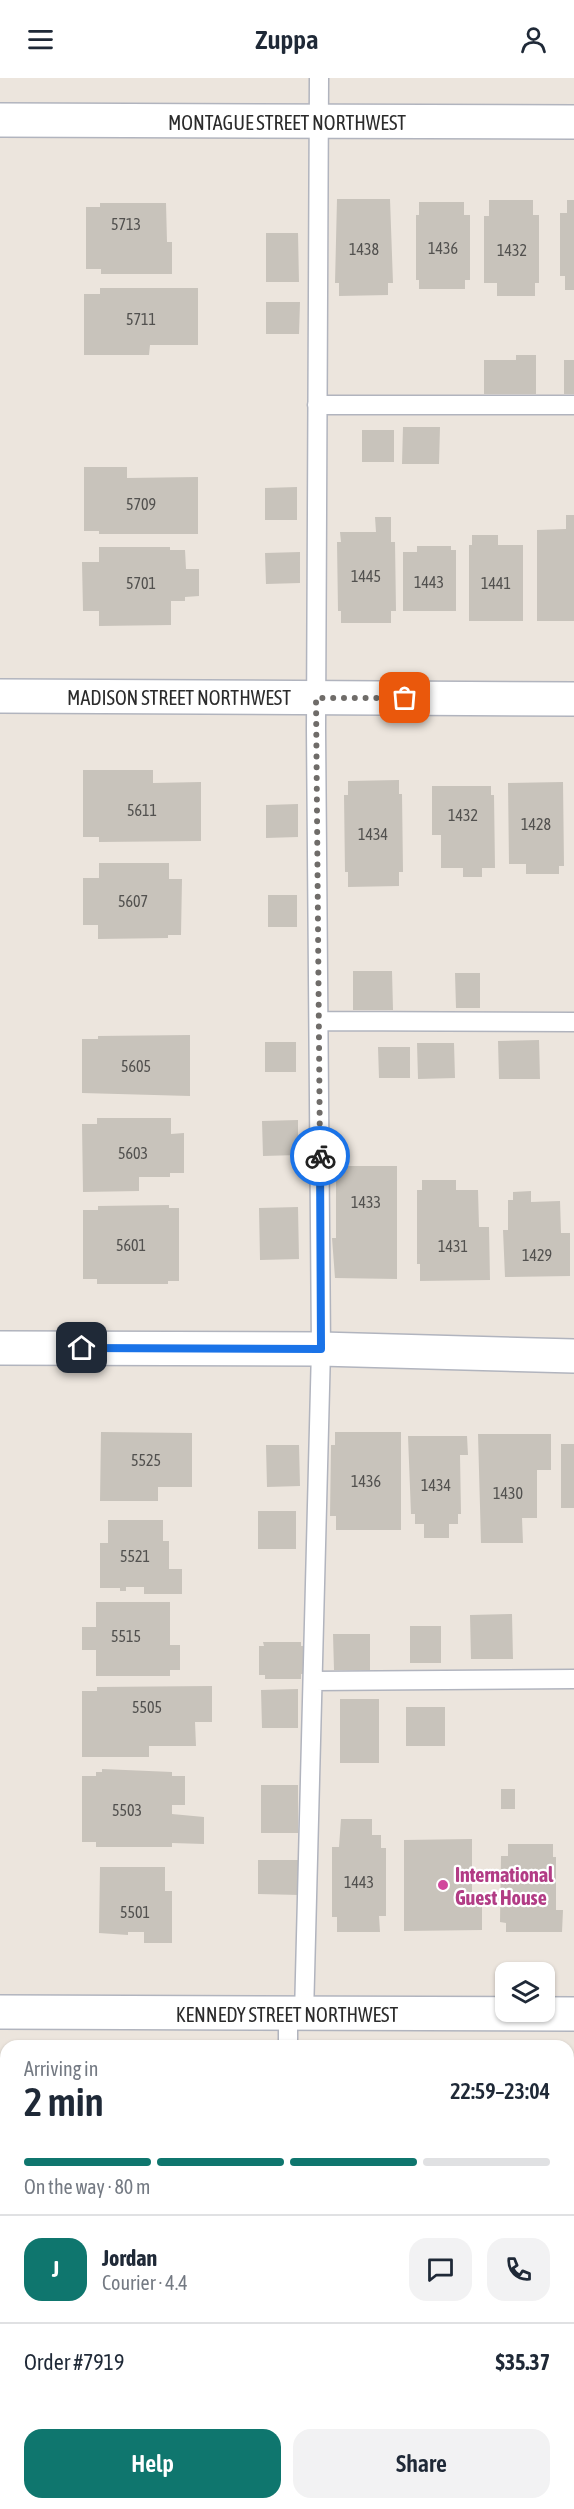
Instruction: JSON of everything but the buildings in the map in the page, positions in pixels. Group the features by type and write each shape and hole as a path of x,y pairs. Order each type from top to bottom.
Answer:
{"street":[{"name":"MONTAGUE STREET NORTHWEST","path":"0,120 574,122"},
{"name":"MADISON STREET NORTHWEST","path":"0,696 574,699"},
{"path":"0,1348 321,1349 574,1356"},
{"name":"KENNEDY STREET NORTHWEST","path":"0,2012 293,2025 574,2014"}],"lane":[{"path":"293,2025 313,1681 321,1349 316,698 319,78"},
{"path":"317,405 574,405"},
{"path":"319,1021 574,1022"},
{"path":"313,1681 574,1680"}],"way so far":[{"path":"320,1156 316,698 405,698"}],"place":[{"name":"International Guest House","path":"443,1885"}],"route":[{"path":"82,1348 321,1349 320,1156"}]}
